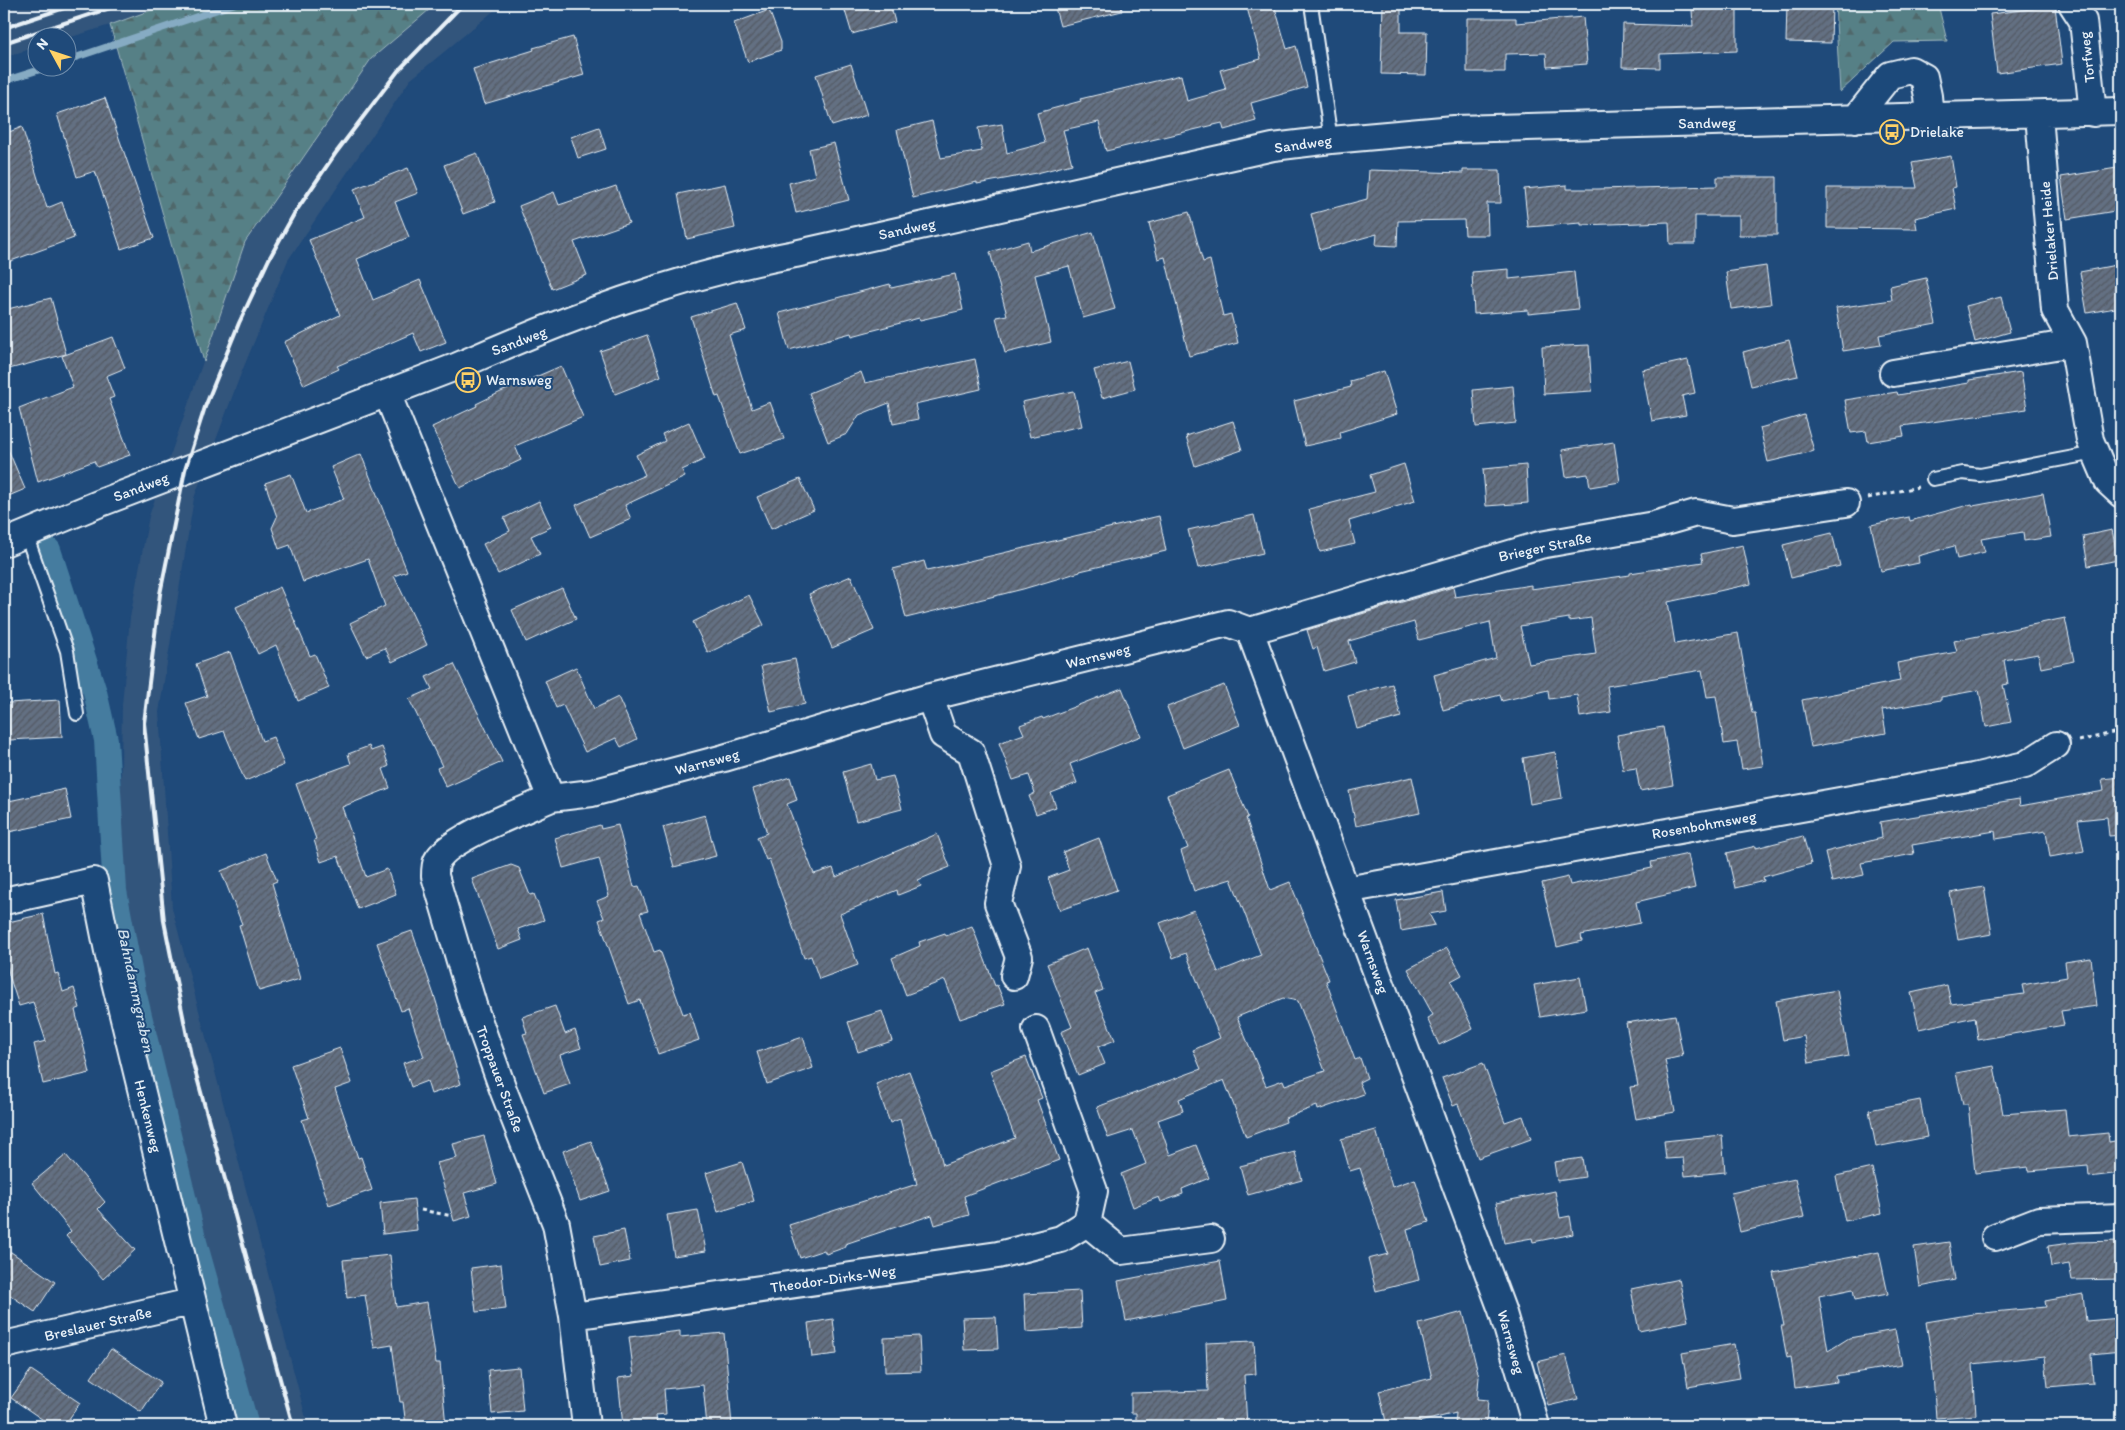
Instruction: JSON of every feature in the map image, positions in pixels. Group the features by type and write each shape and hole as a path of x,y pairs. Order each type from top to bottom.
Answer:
{"street":[{"name":"Torfweg","path":"2072,4 2083,21 2093,113"},
{"path":"1855,119 1890,75 1911,70 1924,77 1930,117"},
{"name":"Sandweg","path":"15,539 103,502 458,366 614,303 738,265 795,254 1273,147 1454,129 2121,112"},
{"name":"Drielaker Heide","path":"2039,115 2055,310 2073,343 2090,440 2108,482 2121,494"},
{"path":"1893,373 2073,343"},
{"path":"387,393 551,798"},
{"name":"Brieger Straße","path":"1250,631 1465,566 1540,546 1654,525 1696,513 1733,520 1846,503"},
{"name":"Warnsweg","path":"551,798 592,793 724,758 930,698 1228,623 1250,631 1502,1310 1536,1426"},
{"path":"930,698 943,735 971,752 1007,866 998,904 1019,957 1014,976"},
{"name":"Rosenbohmsweg","path":"1346,890 1973,777 2026,765 2056,745"},
{"name":"Troppauer Straße","path":"551,798 459,840 444,851 436,862 435,876 473,1005 504,1092 556,1224 573,1316 586,1426"},
{"name":"Henkenweg","path":"4,901 94,881 110,961 171,1206 192,1302"},
{"path":"1036,1029 1094,1190 1087,1223 1121,1251 1211,1238"},
{"path":"1995,1237 2039,1220 2121,1217"},
{"name":"Theodor-Dirks-Weg","path":"573,1316 998,1255 1061,1238 1087,1223"},
{"path":"192,1302 223,1426"},
{"name":"Breslauer Straße","path":"4,1345 192,1302"}],"lane":[{"path":"1312,4 1331,140"},
{"path":"1934,479 1963,473 1980,475 2095,453"},
{"path":"15,539 67,651 77,714"}],"path":[{"path":"1846,503 1922,486 1934,479"},
{"path":"2056,745 2121,731"},
{"path":"420,1210 452,1216"}],"shaded area":[{"path":"21,4 168,4 78,35 78,28 28,28 28,50 4,57 4,9"},
{"path":"436,4 502,4 410,80 288,260 240,376 194,498 159,712 172,908 308,1426 259,1426 189,1198 129,962 120,835 122,705 130,618 149,516 245,242 371,59"}],"green space":[{"path":"168,4 436,4 371,59 245,242 204,362 110,25"},
{"path":"1835,4 1938,4 1947,41 1894,42 1840,92"}],"building":[{"path":"843,4 890,4 895,22 852,34"},
{"path":"1054,4 1121,4 1122,11 1060,26"},
{"path":"1246,4 1274,4 1287,49 1296,46 1307,87 1251,103 1256,121 1224,130 1222,123 1106,151 1099,122 1063,130 1072,164 1037,173 977,184 977,182 913,198 897,130 932,121 941,158 982,151 978,128 1002,124 1007,153 1045,143 1037,113 1081,101 1080,99 1181,75 1187,101 1226,90 1220,70 1261,59"},
{"path":"1383,4 1401,4 1401,32 1427,32 1426,75 1381,74"},
{"path":"1787,4 1832,4 1831,43 1786,42"},
{"path":"2055,6 2062,64 1997,73 1990,14"},
{"path":"1737,9 1737,51 1660,54 1660,68 1622,67 1623,24 1693,26 1692,10"},
{"path":"769,10 781,42 781,50 748,62 734,23"},
{"path":"1583,17 1587,64 1547,67 1546,53 1505,54 1505,72 1467,72 1467,18 1516,18 1516,23"},
{"path":"573,37 584,75 484,104 473,69 534,50 533,48"},
{"path":"851,64 867,115 832,126 816,75"},
{"path":"105,98 154,238 121,249 95,171 77,177 57,114"},
{"path":"22,127 47,208 62,202 74,238 8,262 4,249 4,134"},
{"path":"599,127 606,149 578,158 571,137"},
{"path":"834,143 849,200 796,213 789,183 815,176 809,149"},
{"path":"477,153 495,202 463,214 444,165"},
{"path":"1951,156 1956,187 1952,188 1956,209 1915,218 1917,229 1827,228 1827,188 1917,188 1912,163"},
{"path":"408,168 418,193 395,202 409,237 357,259 373,300 420,280 446,342 421,352 413,333 337,366 339,369 304,385 284,342 340,315 309,240 365,217 354,189"},
{"path":"2117,168 2121,191 2121,210 2067,219 2061,177"},
{"path":"1369,170 1463,173 1463,170 1500,170 1501,203 1487,203 1488,235 1465,235 1464,220 1398,221 1397,246 1376,245 1377,234 1320,250 1311,214 1367,199"},
{"path":"1717,177 1777,177 1777,235 1739,235 1739,216 1695,216 1695,244 1670,244 1669,222 1581,225 1581,223 1528,227 1524,189 1567,185 1567,189 1717,186"},
{"path":"725,184 735,228 687,239 678,194"},
{"path":"616,186 629,223 574,242 587,275 552,289 519,206 554,192 559,205"},
{"path":"1189,212 1203,262 1210,260 1223,316 1231,314 1238,343 1189,356 1165,257 1158,259 1149,223"},
{"path":"1093,232 1115,309 1083,318 1069,266 1035,275 1051,342 1005,353 996,317 1007,315 990,252 1028,241 1030,251"},
{"path":"2121,264 2121,307 2087,313 2080,272"},
{"path":"1766,266 1771,304 1731,309 1726,272"},
{"path":"1509,269 1509,279 1574,272 1578,309 1528,314 1528,310 1474,314 1472,272"},
{"path":"955,274 963,310 920,320 919,318 852,336 851,333 789,350 779,313 890,284 891,288"},
{"path":"1926,278 1936,324 1879,335 1881,345 1843,351 1836,308 1892,300 1890,286"},
{"path":"2001,297 2010,332 1975,342 1966,306"},
{"path":"51,298 66,354 9,369 4,349 4,310"},
{"path":"737,303 746,330 729,335 752,409 770,402 784,439 740,454 719,396 716,397 691,317"},
{"path":"647,335 661,376 615,394 600,351"},
{"path":"113,337 125,368 106,376 114,397 109,399 130,455 97,467 94,461 38,482 19,408 73,387 62,356"},
{"path":"1789,340 1798,376 1751,386 1743,352"},
{"path":"1589,345 1592,391 1544,394 1542,347"},
{"path":"975,359 981,389 915,404 918,419 893,424 889,403 859,415 847,434 828,442 809,393 861,372 865,383"},
{"path":"1688,360 1695,393 1682,396 1686,415 1652,421 1642,370"},
{"path":"1128,361 1135,389 1102,398 1094,370"},
{"path":"561,366 583,417 515,446 521,460 460,488 432,427 477,406 476,404 503,391"},
{"path":"1384,371 1397,414 1340,432 1341,438 1305,446 1294,401 1351,387 1350,381"},
{"path":"2021,372 2027,409 1902,426 1904,436 1868,442 1866,431 1851,433 1845,400 1897,392 1898,395 1969,383 1969,380"},
{"path":"1513,386 1516,423 1476,427 1473,390"},
{"path":"1074,391 1082,426 1030,437 1022,402"},
{"path":"1804,415 1814,451 1768,462 1760,428"},
{"path":"1233,421 1242,450 1195,466 1186,436"},
{"path":"689,422 705,459 682,470 685,477 625,505 631,519 590,537 576,505 645,475 636,455 665,441 662,434"},
{"path":"4,440 25,489 4,498"},
{"path":"1614,442 1620,482 1590,487 1588,474 1566,477 1562,450"},
{"path":"361,454 407,571 394,576 427,645 392,662 385,648 366,656 350,623 385,606 368,559 303,582 290,545 279,549 272,528 277,517 265,483 291,474 306,513 344,499 331,467"},
{"path":"1404,464 1415,501 1349,521 1355,544 1320,552 1309,509 1375,492 1370,475"},
{"path":"1526,465 1528,503 1486,506 1483,469"},
{"path":"800,479 814,510 771,529 757,497"},
{"path":"2043,493 2051,537 2024,541 2023,532 1981,539 1985,552 1957,559 1954,546 1918,556 1919,563 1881,571 1871,525 1909,517 1910,521 1972,504 1973,506"},
{"path":"539,501 551,527 531,536 540,554 498,574 483,544 510,531 504,518"},
{"path":"1254,515 1263,553 1198,568 1188,530"},
{"path":"1159,516 1166,551 1080,571 1023,589 906,618 893,569 924,561 927,571"},
{"path":"2112,530 2118,560 2088,566 2083,536"},
{"path":"1832,533 1840,566 1791,578 1783,545"},
{"path":"1743,545 1751,584 1668,602 1675,644 1738,633 1752,713 1755,713 1763,766 1742,769 1737,742 1724,744 1716,696 1707,697 1702,670 1607,686 1611,712 1580,717 1577,695 1549,699 1548,690 1502,701 1500,695 1443,710 1434,675 1496,658 1490,622 1419,640 1414,622 1349,641 1355,662 1324,671 1317,647 1313,649 1307,630 1453,587 1455,597 1531,585 1531,589 1630,575 1630,573 1703,562 1701,554","holes":["1569,618 1569,621 1591,618 1596,654 1529,664 1520,626"]},
{"path":"851,576 874,630 832,648 809,594"},
{"path":"280,587 310,656 315,654 329,688 298,701 276,645 258,654 236,607"},
{"path":"562,588 576,619 526,642 512,610"},
{"path":"749,595 764,625 708,653 693,622"},
{"path":"2065,618 2074,661 2041,668 2038,654 2004,660 2008,684 2003,685 2011,722 1986,727 1979,690 1941,697 1941,700 1882,710 1886,733 1811,747 1802,700 1900,681 1897,663 1957,652 1954,641"},
{"path":"230,652 262,741 273,737 284,765 245,781 224,731 199,739 186,703 207,696 196,664"},
{"path":"795,659 805,704 771,712 761,666"},
{"path":"454,664 502,762 446,787 437,768 442,766 409,699 432,689 426,677"},
{"path":"576,667 594,709 618,697 637,739 621,747 616,738 585,752 563,705 556,708 545,681"},
{"path":"1392,684 1401,717 1357,729 1348,696"},
{"path":"1224,685 1240,725 1183,748 1167,707"},
{"path":"1122,688 1141,736 1070,764 1077,783 1051,793 1056,807 1036,814 1029,796 1035,793 1029,775 1013,780 999,743 1024,734 1020,725 1042,717 1043,719"},
{"path":"60,700 62,737 10,740 8,703"},
{"path":"1663,727 1673,785 1640,791 1636,768 1623,770 1617,735"},
{"path":"369,746 371,751 382,747 389,766 383,769 390,788 342,807 366,877 387,869 396,894 358,909 338,856 321,862 314,840 316,839 296,784 351,764 348,754"},
{"path":"1555,752 1562,798 1530,804 1523,758"},
{"path":"871,764 875,780 893,776 902,809 856,821 843,772"},
{"path":"1229,770 1248,817 1246,818 1270,890 1290,882 1329,980 1326,981 1355,1060 1360,1058 1367,1078 1359,1082 1364,1094 1318,1110 1317,1106 1285,1118 1286,1122 1246,1137 1224,1080 1179,1099 1183,1111 1158,1120 1170,1155 1196,1145 1209,1178 1182,1189 1183,1194 1161,1202 1159,1197 1133,1207 1121,1174 1146,1164 1133,1130 1108,1138 1097,1107 1201,1069 1193,1050 1220,1038 1186,953 1173,958 1160,923 1194,910 1218,972 1261,955 1231,879 1194,891 1181,851 1188,848 1167,795","holes":["1283,998 1298,1001 1325,1071 1285,1085 1283,1080 1266,1086 1237,1017"]},
{"path":"790,777 797,800 787,804 814,874 833,868 836,877 937,834 950,867 918,880 921,886 898,895 897,890 840,914 858,965 819,979 811,956 804,958 769,859 766,860 757,837 767,833 753,789"},
{"path":"1412,777 1420,813 1356,826 1349,791"},
{"path":"2121,777 2121,835 2109,836 2107,817 2078,820 2084,851 2050,857 2046,831 1996,839 1995,831 1912,845 1914,854 1861,863 1864,875 1832,882 1825,852 1882,838 1880,822 2019,799 2020,806 2104,791 2102,779"},
{"path":"65,789 71,819 4,833 4,802"},
{"path":"705,815 716,856 674,867 663,827"},
{"path":"600,825 601,829 618,825 634,887 639,886 648,911 640,913 654,952 660,950 683,1014 690,1012 699,1040 658,1054 640,1000 629,1004 599,920 604,918 597,901 609,896 599,858 563,868 555,838"},
{"path":"1803,836 1811,864 1763,877 1764,881 1735,888 1727,853"},
{"path":"1099,838 1117,890 1060,910 1048,878 1069,870 1063,852"},
{"path":"266,853 277,881 272,883 300,979 259,991 239,925 242,924 221,871"},
{"path":"1688,854 1695,888 1636,902 1640,923 1581,935 1582,941 1557,947 1542,883 1568,877 1570,885 1652,868 1651,862"},
{"path":"511,865 519,868 530,895 534,894 544,920 518,929 522,940 498,949 472,879"},
{"path":"1984,887 1992,934 1958,940 1950,893"},
{"path":"1443,892 1446,911 1429,914 1435,925 1401,931 1396,900"},
{"path":"43,914 55,974 58,973 63,992 74,988 80,1008 75,1010 90,1073 43,1084 34,1044 46,1041 33,1002 19,1006 9,975 4,944 4,923"},
{"path":"972,926 995,986 997,985 1005,1004 960,1019 945,980 906,995 892,958 920,946 919,942 945,933 946,936"},
{"path":"412,931 461,1084 431,1094 427,1081 411,1087 403,1063 424,1057 408,1008 401,1011 377,943"},
{"path":"1087,948 1103,990 1095,993 1115,1040 1098,1047 1105,1064 1078,1075 1061,1032 1072,1027 1047,964"},
{"path":"1447,948 1462,975 1451,981 1473,1029 1439,1045 1427,1018 1433,1015 1408,969"},
{"path":"2091,958 2097,1006 2061,1011 2064,1025 1978,1040 1975,1017 1919,1029 1911,993 1947,985 1951,1004 2024,994 2022,985 2067,977 2065,962"},
{"path":"1580,977 1586,1009 1540,1017 1534,985"},
{"path":"1837,990 1849,1056 1809,1063 1804,1036 1783,1040 1776,1001"},
{"path":"555,1006 565,1034 575,1030 581,1048 560,1055 570,1084 544,1093 523,1034 527,1033 522,1017"},
{"path":"882,1011 892,1041 858,1052 848,1022"},
{"path":"1675,1015 1683,1056 1665,1060 1675,1112 1636,1119 1630,1087 1638,1086 1626,1023"},
{"path":"803,1037 813,1068 767,1084 757,1052"},
{"path":"340,1048 352,1083 335,1089 358,1158 361,1157 372,1190 329,1205 302,1120 309,1118 291,1065"},
{"path":"1026,1057 1042,1098 1037,1100 1059,1160 964,1196 969,1215 935,1225 932,1215 845,1244 846,1247 826,1254 824,1250 800,1258 789,1225 917,1184 900,1119 890,1123 876,1084 909,1071 934,1138 936,1138 943,1165 1015,1138 990,1071"},
{"path":"1483,1063 1505,1122 1523,1116 1531,1139 1478,1158 1458,1104 1453,1106 1442,1078"},
{"path":"1994,1066 2003,1114 2065,1109 2068,1137 2108,1133 2109,1142 2121,1140 2121,1173 2089,1177 2088,1166 2029,1171 2028,1167 1975,1173 1968,1104 1963,1104 1956,1073"},
{"path":"1920,1100 1927,1137 1876,1147 1869,1110"},
{"path":"1376,1130 1392,1187 1415,1179 1429,1222 1407,1229 1419,1280 1376,1291 1368,1259 1388,1254 1360,1168 1350,1171 1341,1139"},
{"path":"1722,1135 1725,1172 1685,1176 1683,1158 1666,1159 1664,1141"},
{"path":"484,1136 497,1184 464,1193 471,1216 454,1221 437,1163 457,1158 453,1144"},
{"path":"591,1141 610,1191 580,1201 563,1151"},
{"path":"1295,1152 1302,1180 1248,1195 1240,1166"},
{"path":"66,1155 105,1202 98,1209 135,1250 103,1279 66,1236 71,1231 32,1183"},
{"path":"1582,1158 1585,1177 1557,1181 1554,1162"},
{"path":"742,1162 754,1201 718,1212 706,1173"},
{"path":"1872,1168 1882,1213 1845,1221 1836,1176"},
{"path":"1795,1179 1804,1217 1740,1232 1731,1193"},
{"path":"1555,1191 1560,1218 1570,1216 1573,1234 1533,1242 1532,1238 1504,1243 1496,1203"},
{"path":"414,1199 417,1230 383,1234 380,1203"},
{"path":"698,1210 706,1251 674,1256 667,1215"},
{"path":"624,1230 630,1261 600,1267 594,1236"},
{"path":"2121,1241 2121,1279 2072,1280 2069,1264 2051,1267 2048,1246 2078,1242"},
{"path":"1949,1242 1955,1280 1920,1287 1914,1247"},
{"path":"11,1252 55,1282 35,1312 4,1291 4,1263"},
{"path":"1879,1252 1888,1294 1855,1300 1853,1289 1819,1296 1828,1351 1849,1338 1895,1330 1902,1365 1836,1376 1837,1382 1795,1388 1791,1357 1787,1358 1781,1326 1784,1326 1773,1272"},
{"path":"390,1255 396,1307 427,1302 436,1363 440,1363 446,1426 406,1426 403,1402 400,1402 392,1345 374,1348 365,1295 347,1298 343,1260"},
{"path":"1220,1261 1227,1301 1126,1321 1118,1281"},
{"path":"501,1264 506,1309 476,1312 471,1268"},
{"path":"1679,1279 1688,1321 1639,1331 1631,1289"},
{"path":"1080,1291 1082,1328 1026,1332 1024,1294"},
{"path":"2083,1294 2086,1321 2121,1318 2121,1351 2091,1354 2093,1383 2048,1387 2045,1356 1973,1364 1976,1415 1936,1418 1932,1360 1926,1322 1973,1314 2046,1307 2045,1301"},
{"path":"1463,1312 1479,1377 1477,1399 1488,1400 1486,1426 1455,1426 1456,1413 1403,1426 1387,1426 1379,1391 1432,1378 1419,1324"},
{"path":"996,1317 998,1349 964,1350 962,1318"},
{"path":"833,1319 837,1354 812,1357 808,1323"},
{"path":"680,1331 680,1337 724,1333 732,1426 707,1426 703,1385 664,1389 666,1414 656,1415 657,1426 623,1426 618,1378 634,1376 629,1337"},
{"path":"919,1336 921,1371 885,1372 884,1338"},
{"path":"1254,1341 1256,1374 1244,1375 1247,1426 1136,1426 1136,1413 1131,1413 1131,1393 1208,1391 1206,1343"},
{"path":"1734,1344 1740,1378 1688,1387 1682,1353"},
{"path":"111,1349 161,1382 141,1412 91,1378"},
{"path":"1566,1355 1578,1399 1548,1406 1537,1362"},
{"path":"519,1367 523,1411 492,1414 488,1370"},
{"path":"31,1370 80,1403 64,1426 52,1426 11,1398"}],"waterway":[{"path":"78,57 234,4"},
{"path":"4,81 28,73"},
{"name":"Bahndammgraben","path":"49,550 95,692 106,740 115,891 134,991 195,1242 247,1426"}],"railway":[{"path":"4,28 76,4"},
{"path":"4,43 122,4"},
{"path":"293,1426 191,1056 164,921 144,723 160,594 185,470 205,407 239,323 269,259 294,214 335,154 398,71 463,4"}],"place":[{"name":"Drielake","path":"1892,132"},
{"name":"Warnsweg","path":"468,380"}]}
